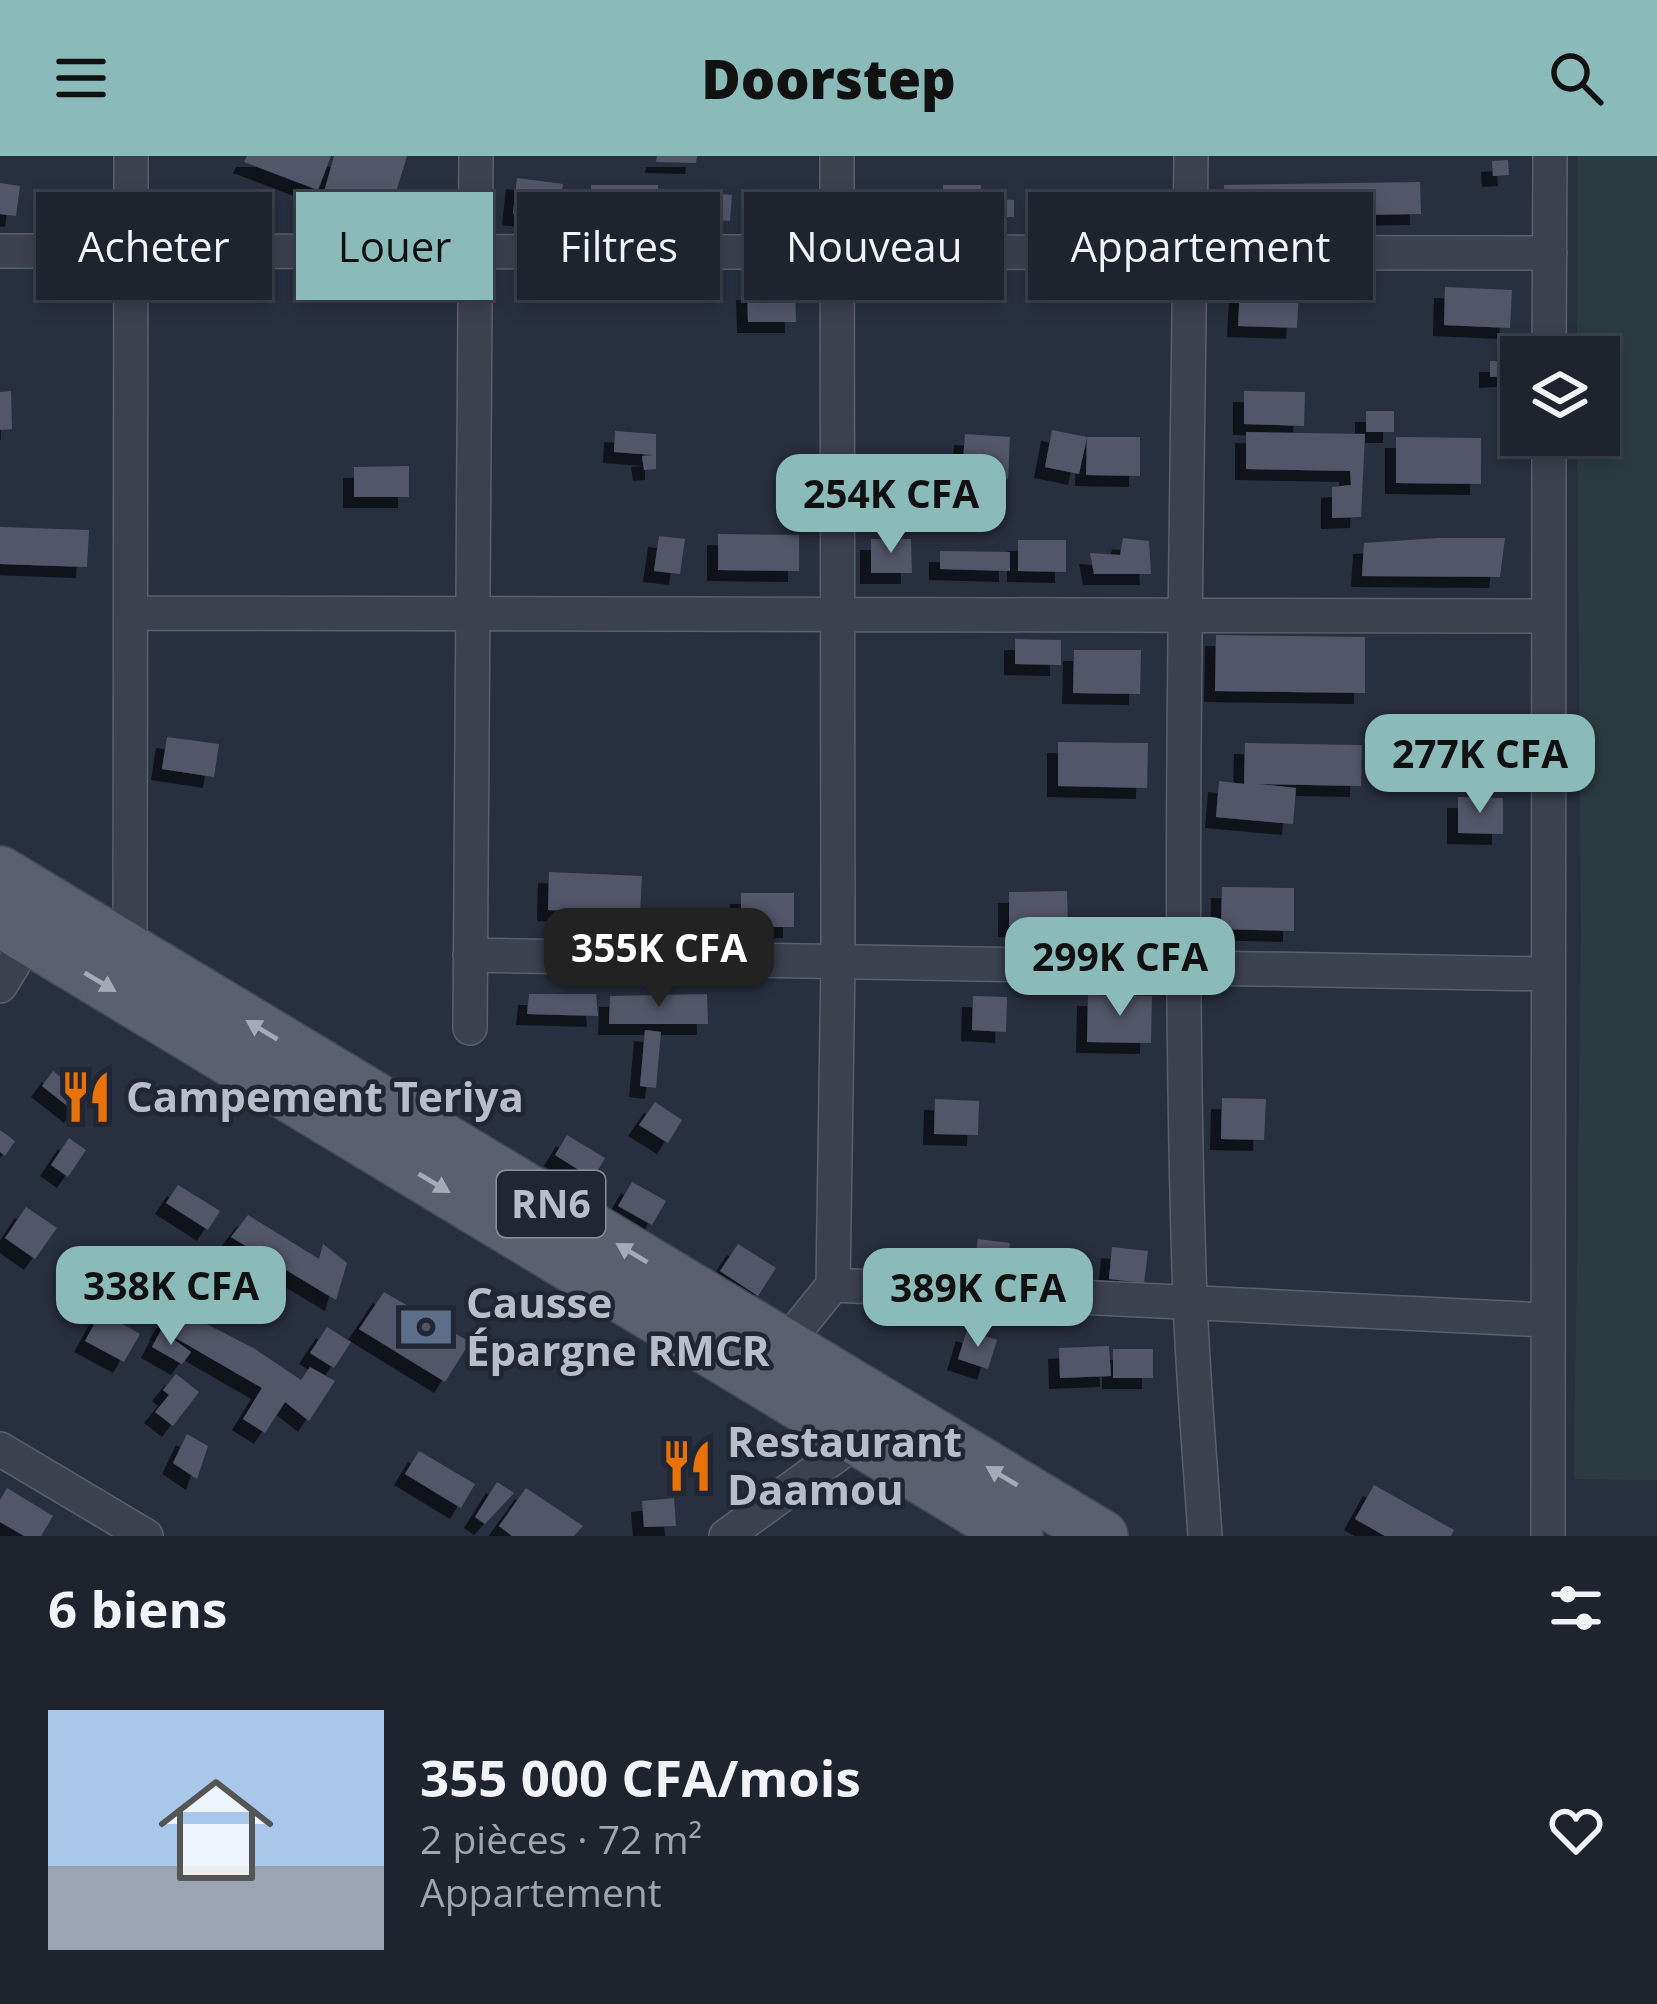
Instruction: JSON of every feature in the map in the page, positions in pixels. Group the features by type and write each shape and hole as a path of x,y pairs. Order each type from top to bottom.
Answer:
{"main road":[{"name":"RN6","path":"0,872 130,950 771,1362"},
{"name":"RN6","path":"15,930 870,1422 1102,1536"},
{"name":"RN6","path":"870,1422 1017,1536"}],"street":[{"path":"131,156 131,192"},
{"path":"476,156 476,192"},
{"path":"837,156 837,192"},
{"path":"1191,156 1191,192"},
{"path":"1550,156 1550,336"},
{"path":"0,251 36,251"},
{"path":"493,252 744,252"},
{"path":"1373,253 1550,253"},
{"path":"130,950 131,300"},
{"path":"470,1028 476,300"},
{"path":"771,1362 833,1285 838,962 837,300"},
{"path":"1189,300 1184,968 1190,1303 1205,1536"},
{"path":"1548,1536 1549,456"},
{"path":"132,613 1548,616"},
{"path":"0,986 15,930"},
{"path":"470,955 1547,974"},
{"path":"833,1285 1546,1320"},
{"path":"726,1536 870,1422"},
{"path":"0,1449 146,1536"}],"shaded area":[{"path":"1577,156 1657,156 1657,1480 1574,1479 1581,935 1577,456 1620,456 1620,336 1577,336"}],"building":[{"path":"247,156 331,156 318,190 244,162"},
{"path":"334,156 407,156 396,192 324,192"},
{"path":"657,156 697,156 696,163 656,162"},
{"path":"1508,160 1509,175 1493,176 1492,161"},
{"path":"517,178 563,184 562,192 517,192 517,215 513,214"},
{"path":"1420,182 1421,214 1373,215 1373,192 1224,192 1224,185"},
{"path":"0,183 20,186 16,216 0,214"},
{"path":"591,185 658,185 658,192 591,192"},
{"path":"943,185 981,185 981,192 943,192"},
{"path":"720,194 732,195 730,221 720,220"},
{"path":"1004,199 1014,200 1014,217 1004,217"},
{"path":"1445,287 1512,290 1510,328 1444,325"},
{"path":"747,300 795,300 796,322 748,322"},
{"path":"1239,300 1299,300 1297,328 1238,326"},
{"path":"1490,361 1500,361 1500,376 1490,377"},
{"path":"11,391 12,429 0,430 0,392"},
{"path":"1244,391 1305,392 1304,426 1244,424"},
{"path":"1366,411 1394,411 1394,432 1366,432"},
{"path":"1052,430 1087,437 1079,474 1045,467"},
{"path":"615,431 656,434 656,469 644,470 642,456 654,455 614,452"},
{"path":"1246,432 1365,434 1361,517 1332,518 1332,487 1351,485 1350,471 1246,469"},
{"path":"965,434 1010,437 1008,479 962,475"},
{"path":"1087,437 1140,437 1140,476 1086,475"},
{"path":"1396,437 1481,438 1481,484 1396,483"},
{"path":"409,466 409,497 354,497 354,467"},
{"path":"0,527 89,530 87,567 0,564"},
{"path":"718,534 799,535 799,571 718,570"},
{"path":"659,536 685,539 680,574 654,571"},
{"path":"1123,538 1149,541 1151,574 1094,574 1090,553 1120,555"},
{"path":"1505,538 1500,577 1362,576 1364,543"},
{"path":"871,539 911,539 912,573 871,573"},
{"path":"1018,540 1066,540 1066,572 1018,571"},
{"path":"940,551 1010,552 1010,571 940,569"},
{"path":"1216,635 1365,637 1365,693 1215,691"},
{"path":"1015,639 1061,640 1061,665 1015,664"},
{"path":"1074,650 1141,650 1140,694 1073,693"},
{"path":"167,737 219,744 214,777 162,769"},
{"path":"1058,742 1148,743 1147,788 1058,786"},
{"path":"1245,743 1362,745 1361,786 1258,784 1296,788 1293,824 1216,817 1219,781 1244,784"},
{"path":"1458,797 1503,798 1503,834 1458,833"},
{"path":"549,872 642,876 640,914 548,910"},
{"path":"1222,887 1294,888 1294,931 1221,929"},
{"path":"1067,891 1068,926 1009,926 1009,892"},
{"path":"741,893 794,893 794,927 741,927"},
{"path":"529,994 596,994 598,1016 527,1014"},
{"path":"707,994 708,1024 609,1024 610,996"},
{"path":"1088,995 1152,996 1151,1043 1087,1042"},
{"path":"973,996 1007,997 1006,1032 972,1030"},
{"path":"645,1030 661,1032 656,1088 640,1086"},
{"path":"53,1071 86,1097 75,1112 42,1086"},
{"path":"1222,1098 1266,1099 1264,1140 1221,1139"},
{"path":"935,1099 979,1101 978,1135 934,1134"},
{"path":"655,1102 682,1120 668,1143 639,1125"},
{"path":"0,1130 15,1141 5,1156 0,1152"},
{"path":"567,1135 605,1158 593,1179 555,1155"},
{"path":"69,1138 86,1150 68,1177 51,1165"},
{"path":"632,1182 666,1201 652,1225 618,1206"},
{"path":"178,1185 220,1211 208,1230 166,1203"},
{"path":"26,1207 57,1228 35,1259 5,1238"},
{"path":"248,1215 319,1259 323,1244 347,1263 336,1300 231,1237"},
{"path":"978,1239 1010,1243 1007,1275 973,1270"},
{"path":"738,1244 776,1268 758,1296 720,1271"},
{"path":"1112,1247 1148,1251 1144,1283 1109,1279"},
{"path":"1011,1257 1083,1258 1083,1277 1011,1276"},
{"path":"202,1260 233,1277 209,1311 182,1295"},
{"path":"384,1292 470,1342 445,1382 359,1329"},
{"path":"174,1307 255,1349 301,1380 310,1367 335,1381 309,1421 285,1402 265,1433 243,1419 262,1388 160,1329"},
{"path":"101,1312 140,1334 124,1362 85,1341"},
{"path":"327,1327 351,1342 334,1368 310,1353"},
{"path":"161,1330 191,1352 182,1364 152,1347"},
{"path":"967,1330 997,1340 988,1369 958,1359"},
{"path":"1109,1346 1111,1376 1060,1378 1059,1348"},
{"path":"1113,1349 1153,1349 1153,1378 1113,1378"},
{"path":"176,1374 199,1392 173,1426 155,1412 169,1395 163,1390"},
{"path":"187,1434 208,1446 197,1479 173,1463"},
{"path":"419,1451 475,1484 461,1508 405,1474"},
{"path":"497,1482 514,1493 485,1524 475,1517"},
{"path":"1374,1485 1454,1530 1451,1536 1385,1536 1355,1519"},
{"path":"7,1488 53,1516 41,1536 24,1536 0,1522 0,1500"},
{"path":"526,1488 583,1526 574,1536 512,1536 499,1526"},
{"path":"674,1498 676,1526 644,1527 642,1501"}],"place":[{"name":"Campement Teriya","path":"86,1097"},
{"name":"Causse Épargne RMCR","path":"426,1327"},
{"name":"Restaurant Daamou","path":"687,1466"}]}
